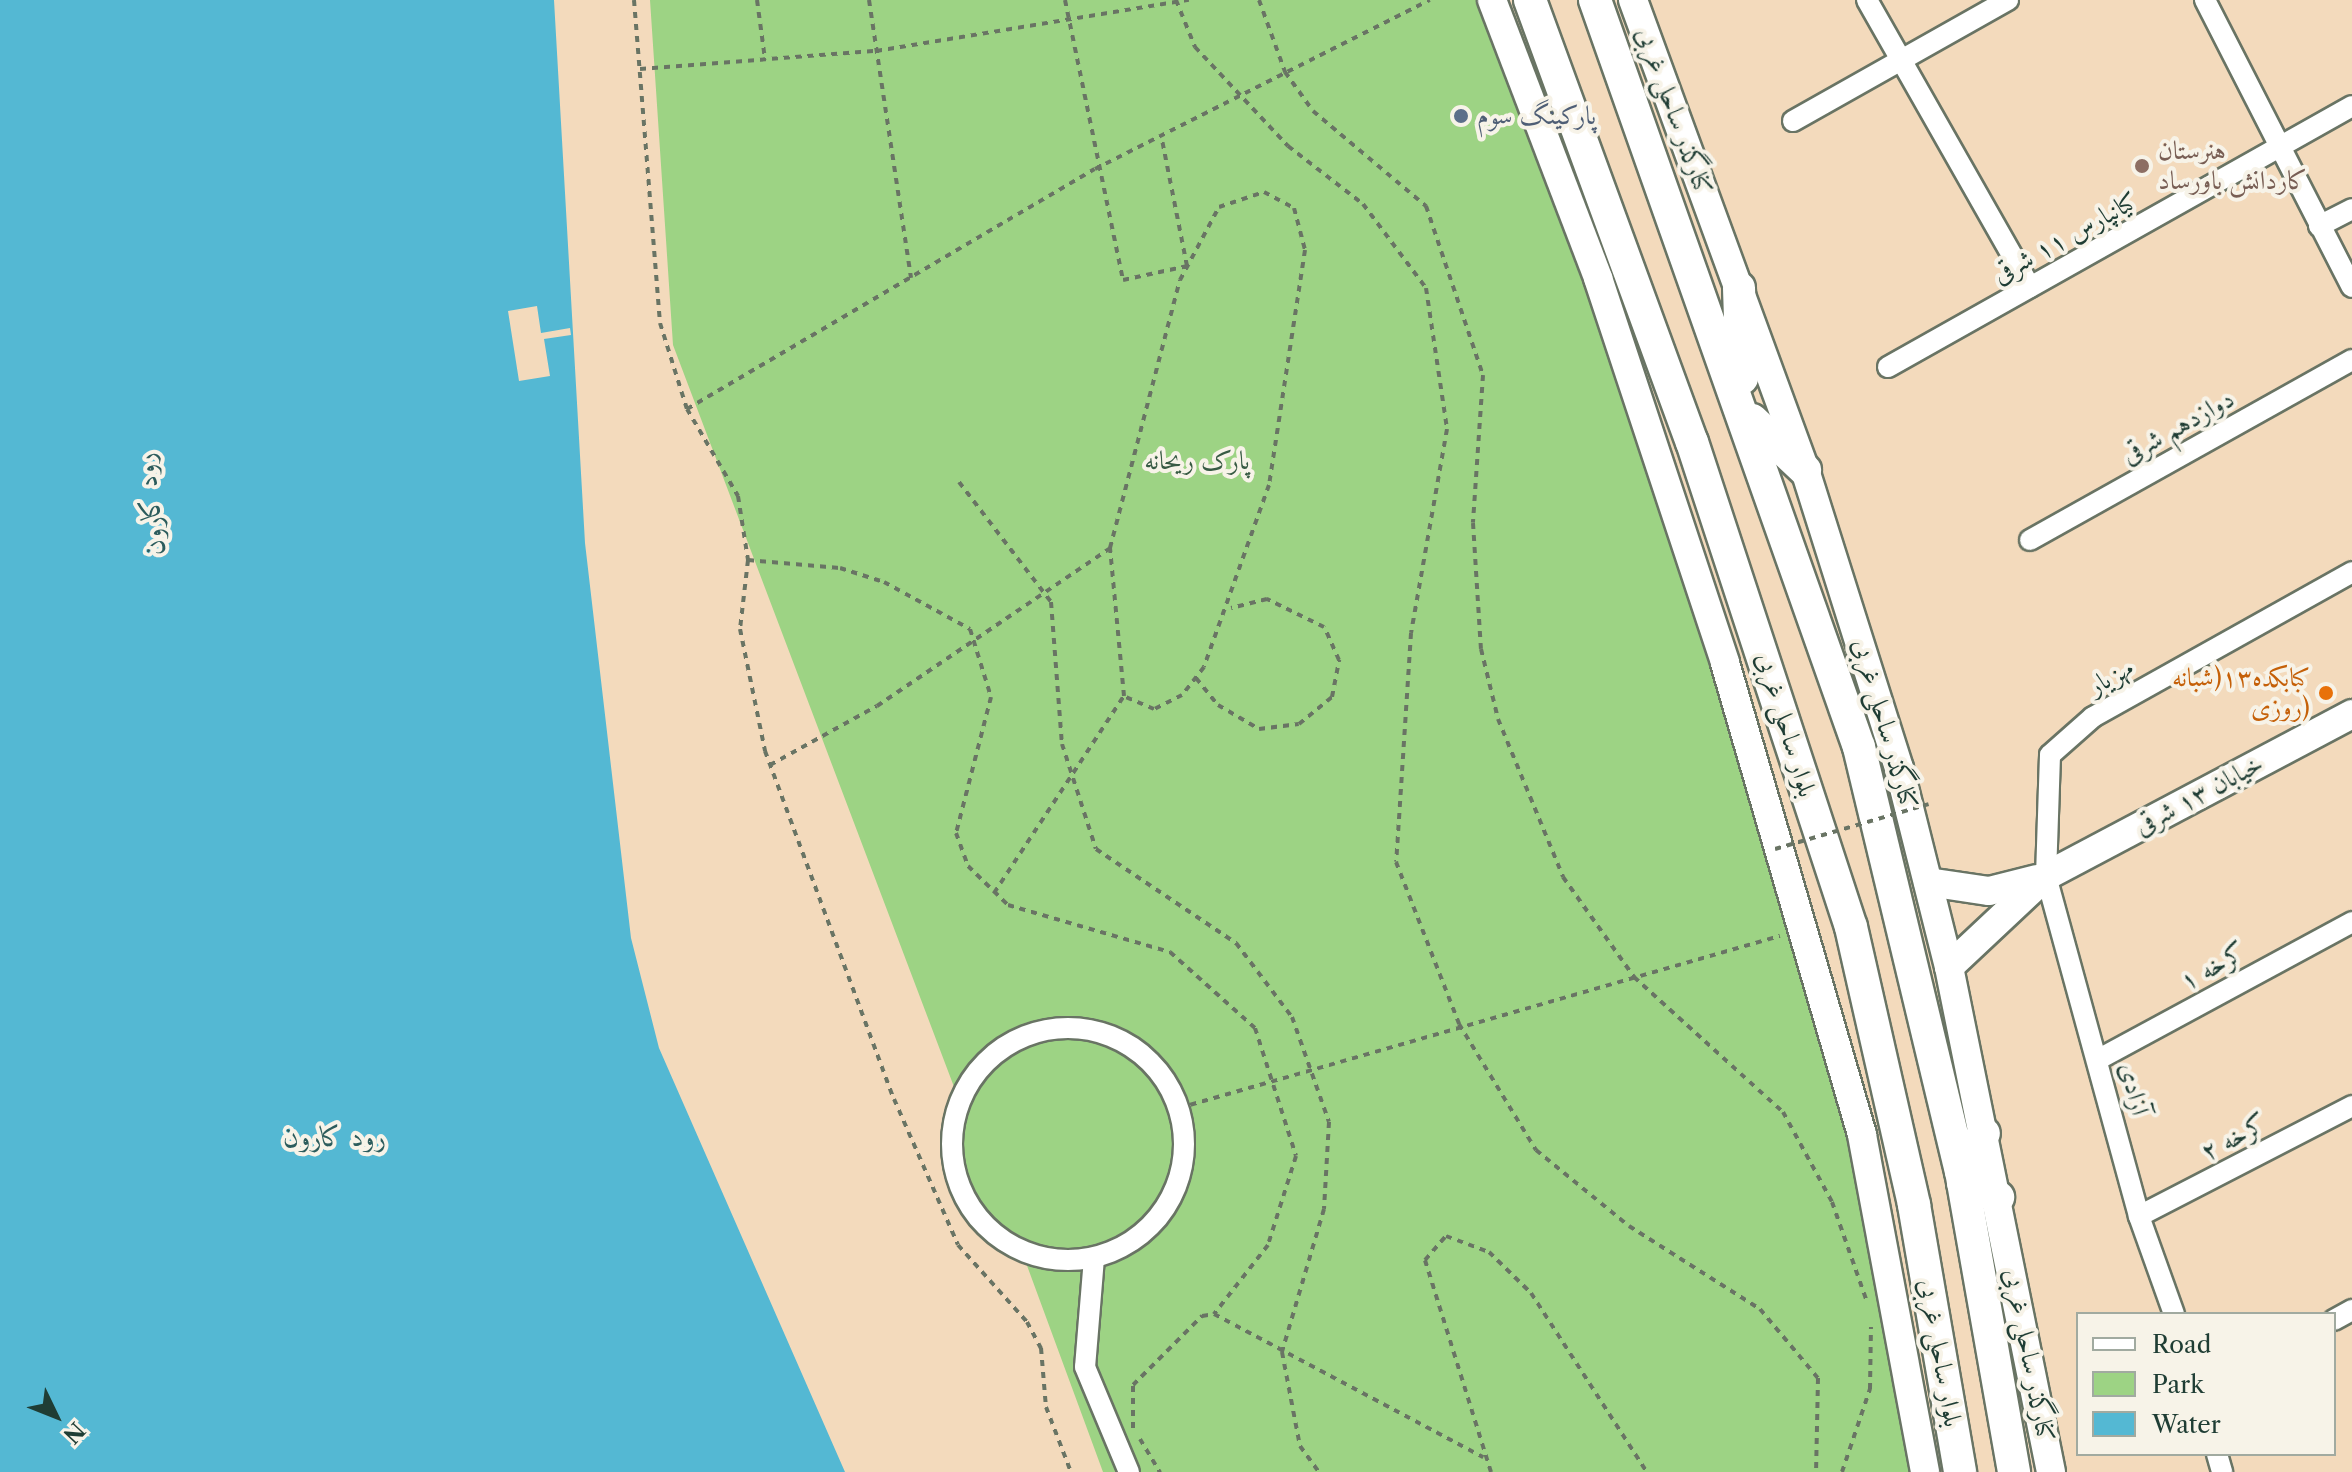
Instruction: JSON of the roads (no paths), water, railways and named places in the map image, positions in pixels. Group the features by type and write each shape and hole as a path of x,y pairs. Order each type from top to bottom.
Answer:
{"main road":[{"name":"بلوار ساحلی غربی","path":"1530,0 1732,557 1851,927 1914,1205 1960,1472"},
{"name":"بلوار ساحلی غربی","path":"1595,0 1745,411 1859,747 1962,1177 2014,1472"},
{"path":"1739,288 1745,411 1805,470"},
{"path":"1984,1133 1962,1177 1998,1197"}],"street":[{"path":"1492,0 1598,278 1803,930 1862,1135 1925,1472"},
{"name":"کنارگذر ساحلی غربی","path":"1633,0 1805,470 1928,882 1998,1197 2051,1472"},
{"path":"1867,0 2030,287"},
{"path":"1793,121 2008,0"},
{"path":"2205,0 2277,148 2352,287"},
{"name":"کیانپارس ۱۱ شرقی","path":"1888,367 2352,106"},
{"path":"2319,226 2352,209"},
{"name":"دوازدهم شرقی","path":"2030,540 2352,360"},
{"name":"مهزیار","path":"2046,876 2050,755 2093,717 2352,572"},
{"name":"خیابان ۱۳ شرقی","path":"1928,882 1989,891 2046,876 2352,714"},
{"name":"خیابان ۱۳ شرقی","path":"1949,967 2046,876"},
{"name":"آزادی","path":"2046,876 2099,1059 2139,1216 2173,1312"},
{"name":"کرخه ۱","path":"2099,1059 2352,922"},
{"path":"1072,1027 1139,1051 1179,1108 1185,1147 1177,1184 1139,1235 1094,1258 1057,1261 1022,1252 968,1206 954,1172 951,1136 959,1100 1004,1046 1072,1027"},
{"name":"کرخه ۲","path":"2139,1216 2352,1106"},
{"path":"1094,1258 1085,1367 1129,1472"}],"water":[{"name":"رود کارون","path":"0,0 554,0 585,543 631,938 659,1048 845,1472 0,1472"}],"place":[{"name":"پارکینگ سوم","path":"1461,116"},
{"name":"هنرستان کاردانش باورساد","path":"2142,166"},
{"name":"کبابکده۱۳(شبانه روزی)","path":"2326,693"}],"park label":[{"name":"پارک ریحانه","path":"1197,461"}]}
